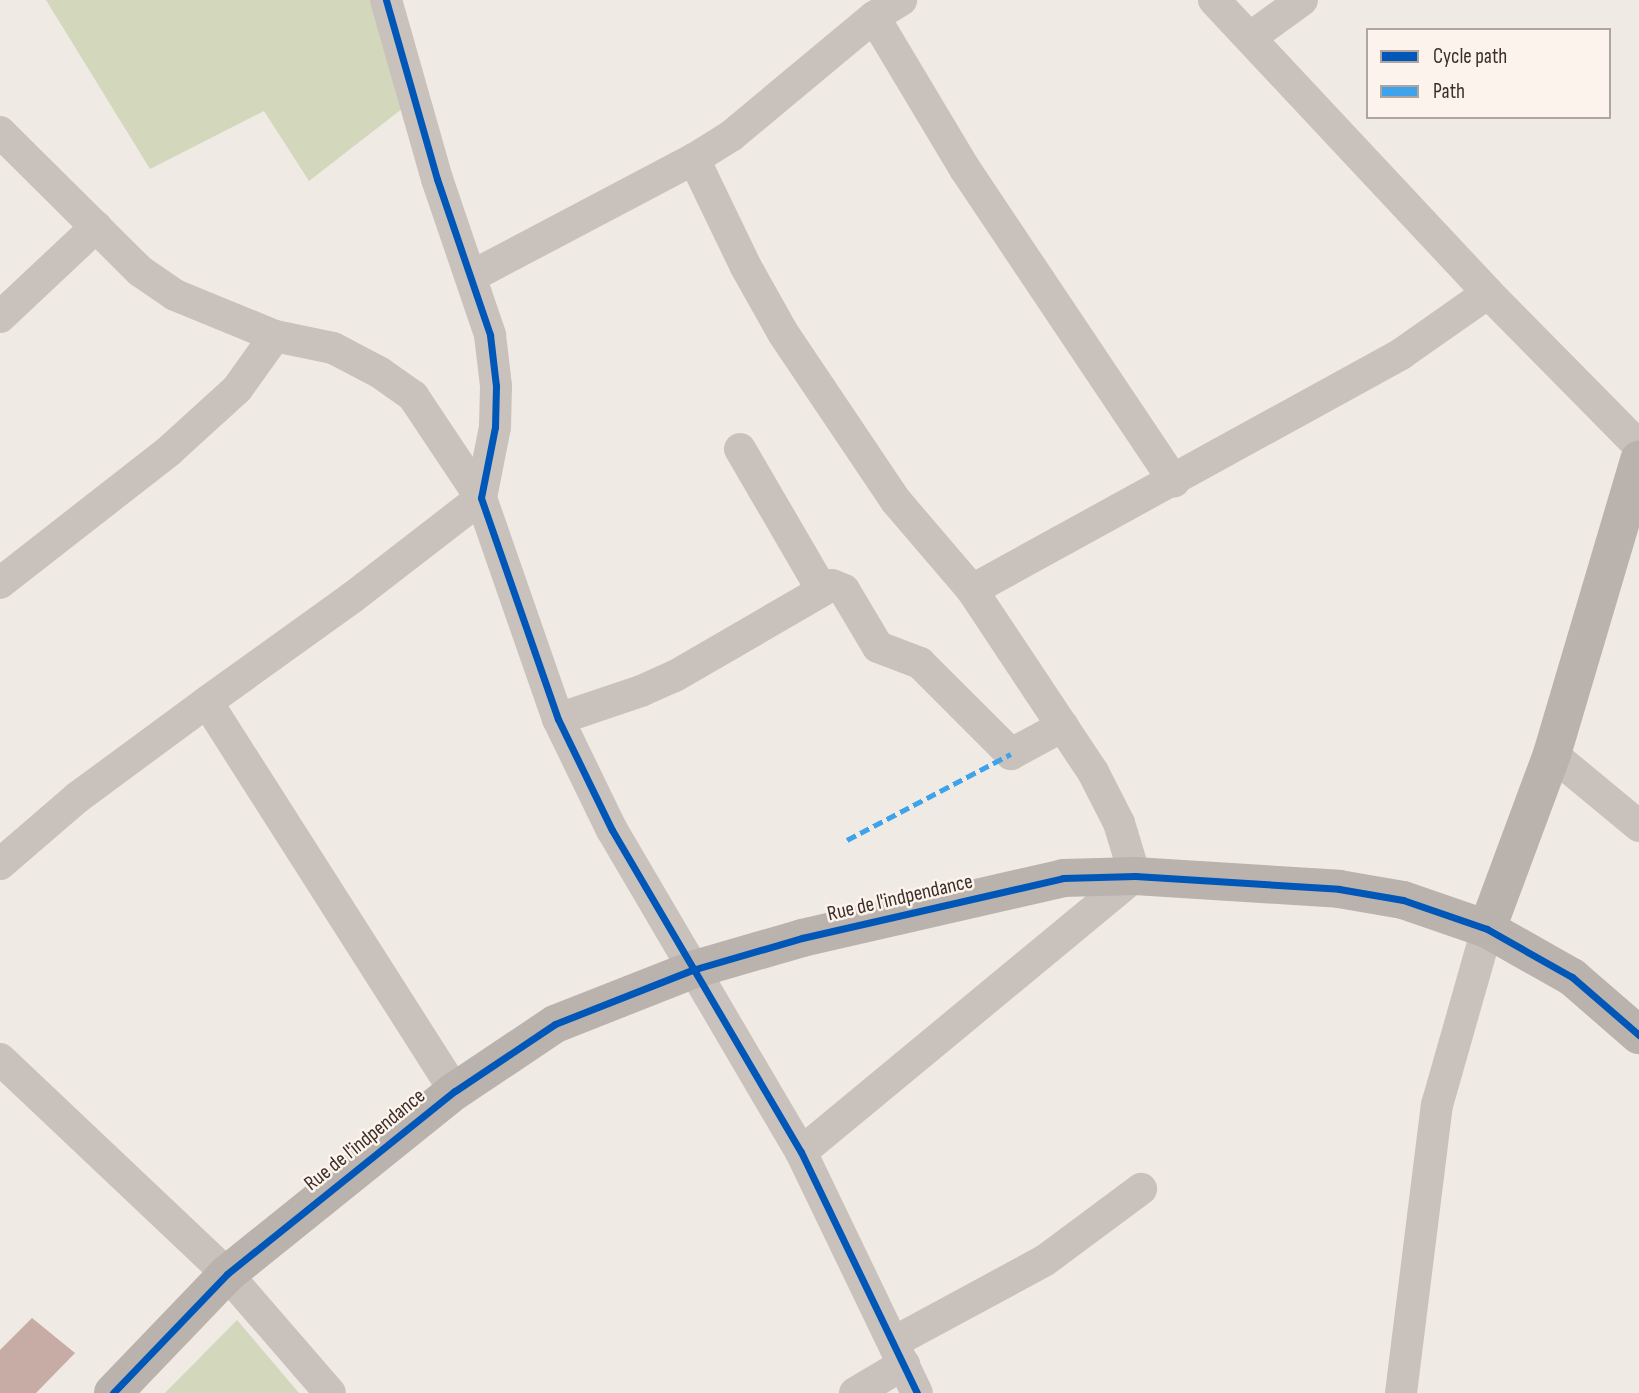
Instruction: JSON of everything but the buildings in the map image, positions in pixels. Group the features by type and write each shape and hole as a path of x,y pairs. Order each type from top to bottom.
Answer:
{"street":[{"path":"0,864 78,797 353,597 481,498 495,427 496,386 490,335 437,179 402,66 386,0"},
{"path":"472,276 694,159 731,136 874,17 901,0"},
{"path":"1214,0 1488,293 1637,469 1552,754 1487,929 1437,1105 1401,1393"},
{"path":"1251,37 1302,0"},
{"path":"874,17 965,169 1174,481"},
{"path":"0,132 141,271 175,295 275,336 333,348 379,372 413,396 481,498 558,719 612,830 801,1152 917,1393"},
{"path":"694,159 746,267 783,333 896,500 972,590 1093,772 1119,824 1135,877 801,1152"},
{"path":"0,317 96,227"},
{"path":"972,590 1401,354 1488,293"},
{"path":"0,583 170,450 237,389 275,336"},
{"path":"740,449 822,590"},
{"path":"558,719 641,691 675,676 832,585 844,590 878,647 920,663 1011,754 1063,726"},
{"path":"206,702 455,1091"},
{"path":"1552,754 1639,825"},
{"name":"Rue de l'indpendance","path":"113,1393 227,1273 455,1091 555,1024 692,970 802,938 1062,878 1135,877 1339,889 1403,900 1487,929 1572,977 1639,1035"},
{"path":"0,1059 227,1273 330,1393"},
{"path":"855,1393 899,1353 1044,1261 1140,1189"}],"green space":[{"path":"46,0 380,0 407,105 309,181 264,111 150,169"},
{"path":"237,1320 299,1393 165,1393"}],"marked path":[{"path":"847,840 1011,754"}],"cycle path":[{"path":"386,0 437,179 490,335 496,386 495,427 481,498 558,719 612,830 801,1152 917,1393"},
{"path":"113,1393 227,1274 455,1091 555,1024 692,970 802,938 1063,878 1135,876 1339,889 1403,900 1487,929 1572,977 1639,1035"}]}
